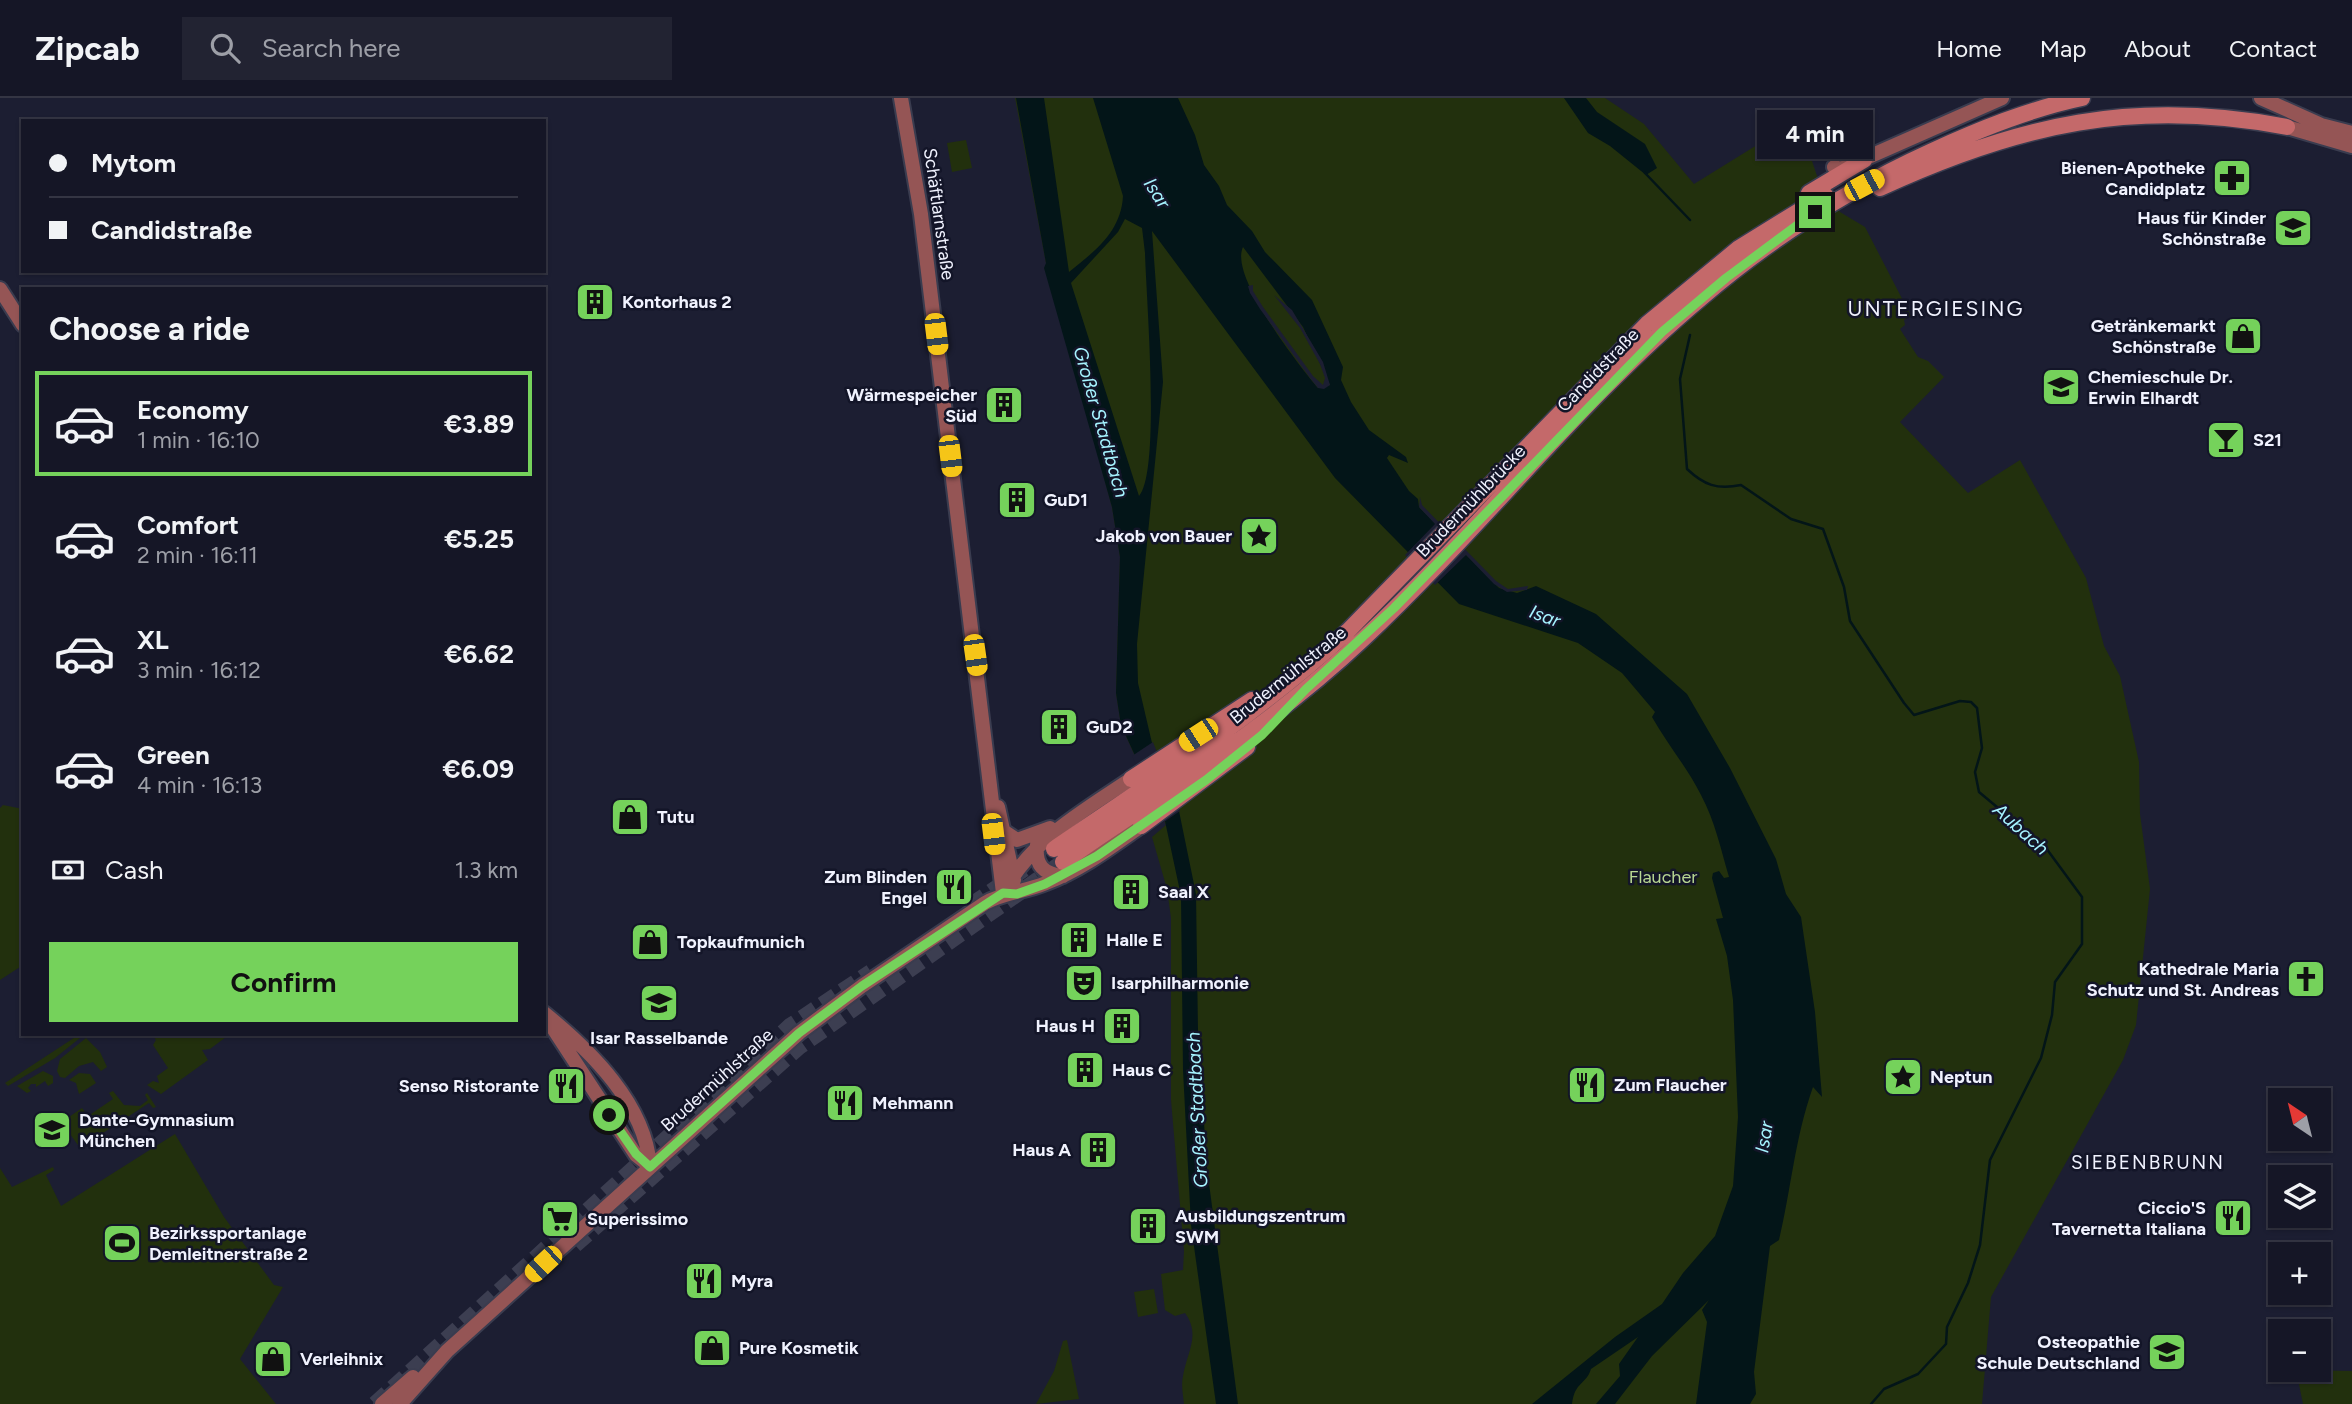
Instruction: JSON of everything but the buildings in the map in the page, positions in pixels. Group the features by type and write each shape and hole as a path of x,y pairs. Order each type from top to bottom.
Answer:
{"highway":[{"name":"Candidstraße","path":"1532,440 1647,324 1739,248 1877,166 1969,124 2038,98"},
{"name":"Candidstraße","path":"1545,452 1632,361 1701,297 1800,227 1815,212 1944,146 2030,112 2081,98"},
{"path":"1800,227 1983,143 2035,124 2093,109 2131,103 2180,103 2245,113 2287,127"},
{"path":"1739,248 1748,237 1824,176 1864,160"},
{"name":"Brudermühlbrücke","path":"1412,565 1532,440"},
{"name":"Brudermühlbrücke","path":"1425,577 1545,452"},
{"name":"Brudermühlstraße","path":"1168,780 1278,684 1303,671 1412,565"},
{"name":"Brudermühlstraße","path":"1060,862 1146,790 1168,780 1306,689 1425,577"},
{"path":"1141,826 1146,790 1168,780"}],"main road":[{"name":"Schäftlarnstraße","path":"901,98 921,214 991,793 993,834 1010,893"},
{"path":"1824,176 2002,98"},
{"path":"2261,98 2321,125 2352,133"},
{"path":"2287,127 2352,146"},
{"path":"0,289 21,322"},
{"name":"Brudermühlstraße","path":"1010,893 1013,873 1037,845 1071,820 1146,790"},
{"name":"Schäftlarnstraße","path":"991,793 1005,832 1013,873"},
{"path":"1005,832 1012,838 1021,839 1071,820"},
{"name":"Brudermühlstraße","path":"400,1404 447,1351 799,1033 862,986 1060,862 1141,826"},
{"path":"1037,845 1036,858 1049,874 1060,862"},
{"path":"546,1016 598,1064 637,1120 648,1144 650,1167"},
{"path":"546,1017 636,1154 650,1167"},
{"name":"Brudermühlstraße","path":"382,1404 447,1351"}],"green space":[{"name":"Flaucher","path":"1015,98 1605,98 1644,124 1694,184 1791,124 1809,152 1818,179 1840,212 1865,227 1911,316 1904,320 1905,325 1900,329 1918,357 1928,361 1944,377 1900,422 1968,493 2020,460 2086,578 2104,646 2120,676 2139,762 2140,814 2150,889 2136,1025 2123,1060 1991,1297 1982,1404 1184,1404 1182,1379 1192,1344 1192,1329 1185,1313 1175,1316 1165,1310 1161,1274 1183,1270 1184,1251 1171,1100 1171,918 1167,889 1152,837 1166,825 1121,725 1116,693 1120,557 1112,507 1046,263"},
{"path":"966,140 972,168 952,172 947,143"},
{"path":"3,805 21,809 21,966 0,980 0,808"},
{"path":"77,1036 82,1036 55,1058 8,1086 5,1083"},
{"path":"153,1036 227,1036 210,1049 202,1050 208,1060 161,1094 147,1085 153,1081 159,1083 157,1076 168,1068 153,1045 156,1040"},
{"path":"86,1038 100,1052 107,1067 101,1071 93,1062 79,1066 65,1078 60,1077 57,1071 60,1059"},
{"path":"43,1071 53,1076 53,1083 48,1086 45,1081 36,1087 36,1084 31,1084 28,1088 31,1091 27,1093 17,1086"},
{"path":"79,1073 90,1074 96,1083 79,1094 76,1083 69,1080"},
{"path":"113,1091 124,1105 140,1106 148,1100 145,1095 147,1093 156,1107 153,1108 149,1103 80,1148 70,1134 69,1117 82,1108 88,1116 113,1099 109,1093"},
{"name":"Bezirkssportanlage Demleitnerstraße 2","path":"175,1134 224,1217 274,1285 283,1287 240,1359 276,1404 0,1404 0,1168 12,1187 53,1167 54,1170 46,1175 61,1206"},
{"path":"1154,1289 1158,1313 1138,1317 1134,1292"},
{"path":"1067,1340 1079,1399 1036,1404 1054,1371 1063,1341"},
{"path":"2331,1371 2352,1371 2352,1404 2303,1404 2298,1382 2331,1382"}],"water":[{"path":"1016,98 1044,98 1069,272 1105,240 1117,220 1123,196 1093,98 1178,98 1195,135 1204,165 1219,186 1227,205 1252,231 1265,252 1312,300 1343,367 1341,380 1351,402 1369,430 1406,457 1408,463 1389,455 1387,458 1409,491 1418,499 1419,507 1499,588 1517,593 1536,586 1596,614 1687,694 1730,768 1776,859 1786,894 1801,917 1815,1012 1822,1097 1813,1087 1797,1144 1779,1240 1770,1246 1754,1372 1756,1394 1750,1404 1696,1404 1707,1322 1702,1310 1709,1300 1652,1356 1615,1404 1596,1404 1620,1376 1619,1364 1638,1337 1591,1369 1578,1387 1572,1404 1532,1404 1615,1337 1662,1304 1683,1273 1715,1236 1733,1186 1738,1117 1733,1000 1727,956 1716,919 1723,918 1712,878 1713,873 1719,871 1724,878 1729,877 1714,825 1701,795 1652,717 1655,712 1622,673 1578,643 1459,604 1335,478 1152,231 1163,382 1137,644 1138,683 1152,743 1179,811 1196,894 1198,1032 1207,1168 1238,1404 1216,1404 1191,1225 1183,1070 1181,896 1165,821 1121,725 1116,693 1120,557 1112,507 1044,268 1046,263","holes":["1125,219 1142,228 1145,253 1151,419 1146,480 1139,496 1071,283 1118,232","1243,247 1303,327 1330,385 1318,388 1268,319 1246,278 1241,260"]},
{"path":"1564,98 1586,98 1597,112 1645,144 1657,168 1646,175 1610,146 1588,133"}],"pier":[{"path":"1253,285 1253,291 1263,307 1313,376 1323,385 1325,378 1320,364 1300,328 1274,295 1292,310 1323,362 1330,385 1324,389 1318,388 1310,378 1250,293 1248,286"},
{"path":"1420,497 1422,505 1496,581 1508,589 1528,586 1527,590 1507,592 1494,584 1466,555 1435,585 1405,555 1435,524 1419,507"},
{"path":"1153,742 1180,811 1164,822 1132,756"}],"waterway":[{"name":"Aubach","path":"1645,173 1690,220"},
{"name":"Aubach","path":"1690,335 1680,379 1687,469 1711,485 1741,485 1791,519 1823,529 1844,587 1850,621 1904,703 1914,715 1960,701 1971,702 1977,708 1982,748 1975,772 1979,792 2046,848 2082,897 2082,944 2055,982 2052,1015 2041,1058 1990,1160 1980,1245 1968,1283 1947,1327 1946,1344 1918,1374 1884,1389 1871,1404"}],"tunnel":[{"path":"971,905 1054,849"},
{"path":"575,1245 799,1047 1063,862"},
{"path":"375,1404 790,1026 871,972"}],"place":[{"name":"Bienen-Apotheke Candidplatz","path":"2232,178"},
{"name":"Haus für Kinder Schönstraße","path":"2293,228"},
{"name":"Kontorhaus 2","path":"595,302"},
{"name":"Getränkemarkt Schönstraße","path":"2243,336"},
{"name":"Chemieschule Dr. Erwin Elhardt","path":"2061,387"},
{"name":"Wärmespeicher Süd","path":"1004,405"},
{"name":"S21","path":"2226,440"},
{"name":"GuD1","path":"1017,500"},
{"name":"Jakob von Bauer","path":"1259,536"},
{"name":"GuD2","path":"1059,727"},
{"name":"Tutu","path":"630,817"},
{"name":"Zum Blinden Engel","path":"954,887"},
{"name":"Saal X","path":"1131,892"},
{"name":"Halle E","path":"1079,940"},
{"name":"Topkaufmunich","path":"650,942"},
{"name":"Kathedrale Maria Schutz und St. Andreas","path":"2306,979"},
{"name":"Isarphilharmonie","path":"1084,983"},
{"name":"Isar Rasselbande","path":"659,1003"},
{"name":"Haus H","path":"1122,1026"},
{"name":"Haus C","path":"1085,1070"},
{"name":"Neptun","path":"1903,1077"},
{"name":"Zum Flaucher","path":"1587,1085"},
{"name":"Senso Ristorante","path":"566,1086"},
{"name":"Mehmann","path":"845,1103"},
{"name":"Dante-Gymnasium München","path":"52,1130"},
{"name":"Haus A","path":"1098,1150"},
{"name":"Ciccio'S Tavernetta Italiana","path":"2233,1218"},
{"name":"Superissimo","path":"560,1219"},
{"name":"Ausbildungszentrum SWM","path":"1148,1226"},
{"name":"Bezirkssportanlage Demleitnerstraße 2","path":"122,1243"},
{"name":"Myra","path":"704,1281"},
{"name":"Pure Kosmetik","path":"712,1348"},
{"name":"Osteopathie Schule Deutschland","path":"2167,1352"},
{"name":"Verleihnix","path":"273,1359"}],"district":[{"name":"UNTERGIESING","path":"1936,308"},
{"name":"SIEBENBRUNN","path":"2148,1162"}],"route":[{"path":"609,1115 636,1154 650,1167 766,1061 862,986 1003,893 1017,894 1045,884 1097,856 1206,780 1262,735 1306,689 1378,624 1662,332 1701,297 1772,244 1800,227 1815,212"}],"water label":[{"name":"Isar","path":"1157,193"},
{"name":"Großer Stadtbach","path":"1101,422"},
{"name":"Isar","path":"1545,616"},
{"name":"Großer Stadtbach","path":"1197,1110"},
{"name":"Isar","path":"1764,1137"}]}
